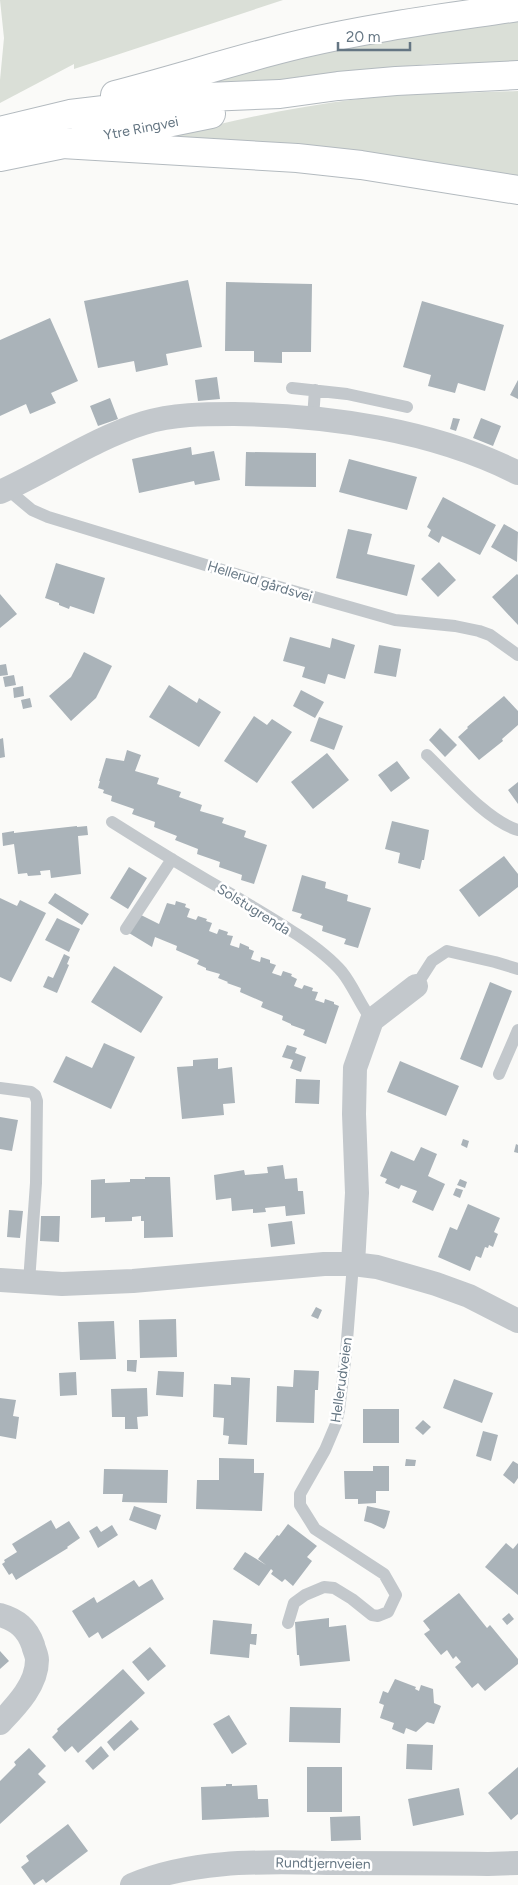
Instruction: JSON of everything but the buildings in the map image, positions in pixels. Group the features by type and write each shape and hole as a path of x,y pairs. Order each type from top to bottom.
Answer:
{"main road":[{"path":"70,114 114,95 301,44 395,26 518,7"},
{"name":"Ytre Ringvei","path":"0,131 70,114 180,102 207,97 280,94 396,81 518,75"},
{"name":"Ytre Ringvei","path":"0,157 211,114 280,94"},
{"path":"62,144 297,158 361,165 518,190"}],"street":[{"name":"Hellerud gårdsvei","path":"3,491 114,435 144,423 201,414 266,414 376,426 456,448 518,473"},
{"path":"353,1264 357,1192 354,1114 355,1068 372,1020 416,986"},
{"path":"0,1280 62,1284 132,1281 324,1264 353,1264 376,1267 436,1284 469,1296 518,1321"},
{"path":"0,1616 11,1619 29,1634 38,1659 35,1673 22,1699 0,1723"},
{"name":"Rundtjernveien","path":"132,1885 153,1876 180,1869 248,1862 488,1864 518,1862"}],"lane":[{"path":"292,388 315,390 407,407"},
{"path":"314,418 315,390"},
{"path":"376,426 381,401"},
{"name":"Hellerud gårdsvei","path":"3,491 32,510 48,517 258,581 395,620 455,626 479,631 490,635 518,655"},
{"path":"427,755 484,810 500,822 518,830"},
{"name":"Solstugrenda","path":"112,822 274,920 325,955 342,972 364,1011 372,1020"},
{"path":"126,929 172,859"},
{"path":"416,986 432,961 447,951 518,969"},
{"path":"499,1074 518,1030"},
{"path":"0,1088 31,1092 36,1095 38,1101 36,1183 29,1282"},
{"name":"Hellerudveien","path":"288,1623 294,1603 305,1595 324,1587 334,1588 372,1615 378,1616 388,1612 396,1595 384,1574 315,1529 300,1505 300,1494 325,1450 336,1424 346,1353 353,1264"}],"shaded area":[{"path":"0,0 283,0 74,69 74,64 0,103 4,38"},
{"path":"518,21 518,62 430,64 305,76 224,88 183,89 349,45"},
{"path":"518,91 518,180 175,140 174,136 265,114 358,99 418,94"}]}
